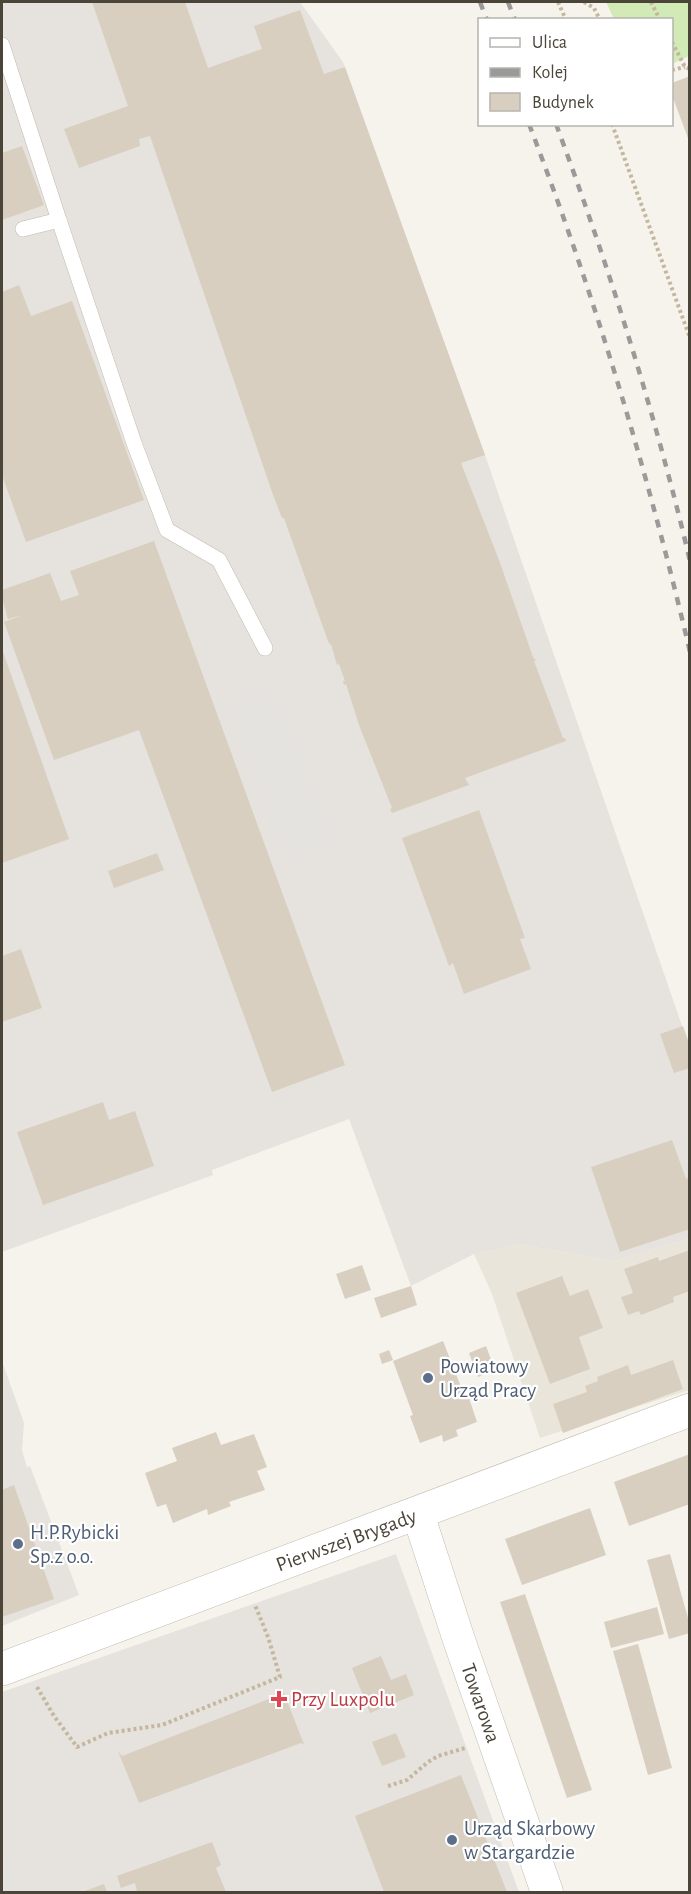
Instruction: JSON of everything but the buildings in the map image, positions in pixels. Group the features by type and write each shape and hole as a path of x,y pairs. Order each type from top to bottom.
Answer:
{"street":[{"name":"Pierwszej Brygady","path":"16,1673 496,1484 541,1464 690,1410"},
{"name":"Towarowa","path":"418,1514 547,1893"}],"lane":[{"path":"2,45 134,442 167,530 219,560 265,648"},
{"path":"23,229 59,220"}],"path":[{"path":"558,2 565,18"},
{"path":"584,2 594,8 599,18"},
{"path":"651,2 659,18"},
{"path":"673,44 687,68"},
{"path":"613,126 690,338"},
{"path":"16,1673 54,1716 77,1747 108,1733 162,1725 280,1677 268,1637 252,1599"},
{"path":"388,1786 406,1780 438,1756 468,1747"}],"shaded area":[{"path":"2,2 300,2 343,62 485,455 689,1046 689,1238 615,1261 517,1244 474,1254 411,1286 349,1119 212,1170 213,1175 2,1252"},
{"path":"274,689 337,845 286,862 225,705"},
{"path":"689,1238 689,1390 540,1438 492,1294 474,1254 517,1244 615,1261"},
{"path":"2,1361 24,1423 22,1450 27,1467 30,1466 79,1595 2,1626"},
{"path":"396,1554 519,1892 2,1892 2,1692"},
{"path":"2,1845 4,1845 23,1892 2,1892"}],"green space":[{"path":"606,2 689,2 689,56 673,64 673,18 614,18"}],"railway":[{"path":"480,2 486,18"},
{"path":"508,2 514,18"},
{"path":"530,126 598,319 638,452 690,652"},
{"path":"557,126 630,341 662,450 690,561"}],"place":[{"name":"Powiatowy Urząd Pracy","path":"428,1378"},
{"name":"H.P.Rybicki Sp.z o.o.","path":"18,1544"},
{"name":"Przy Luxpolu","path":"279,1699"},
{"name":"Urząd Skarbowy w Stargardzie","path":"452,1840"}]}
